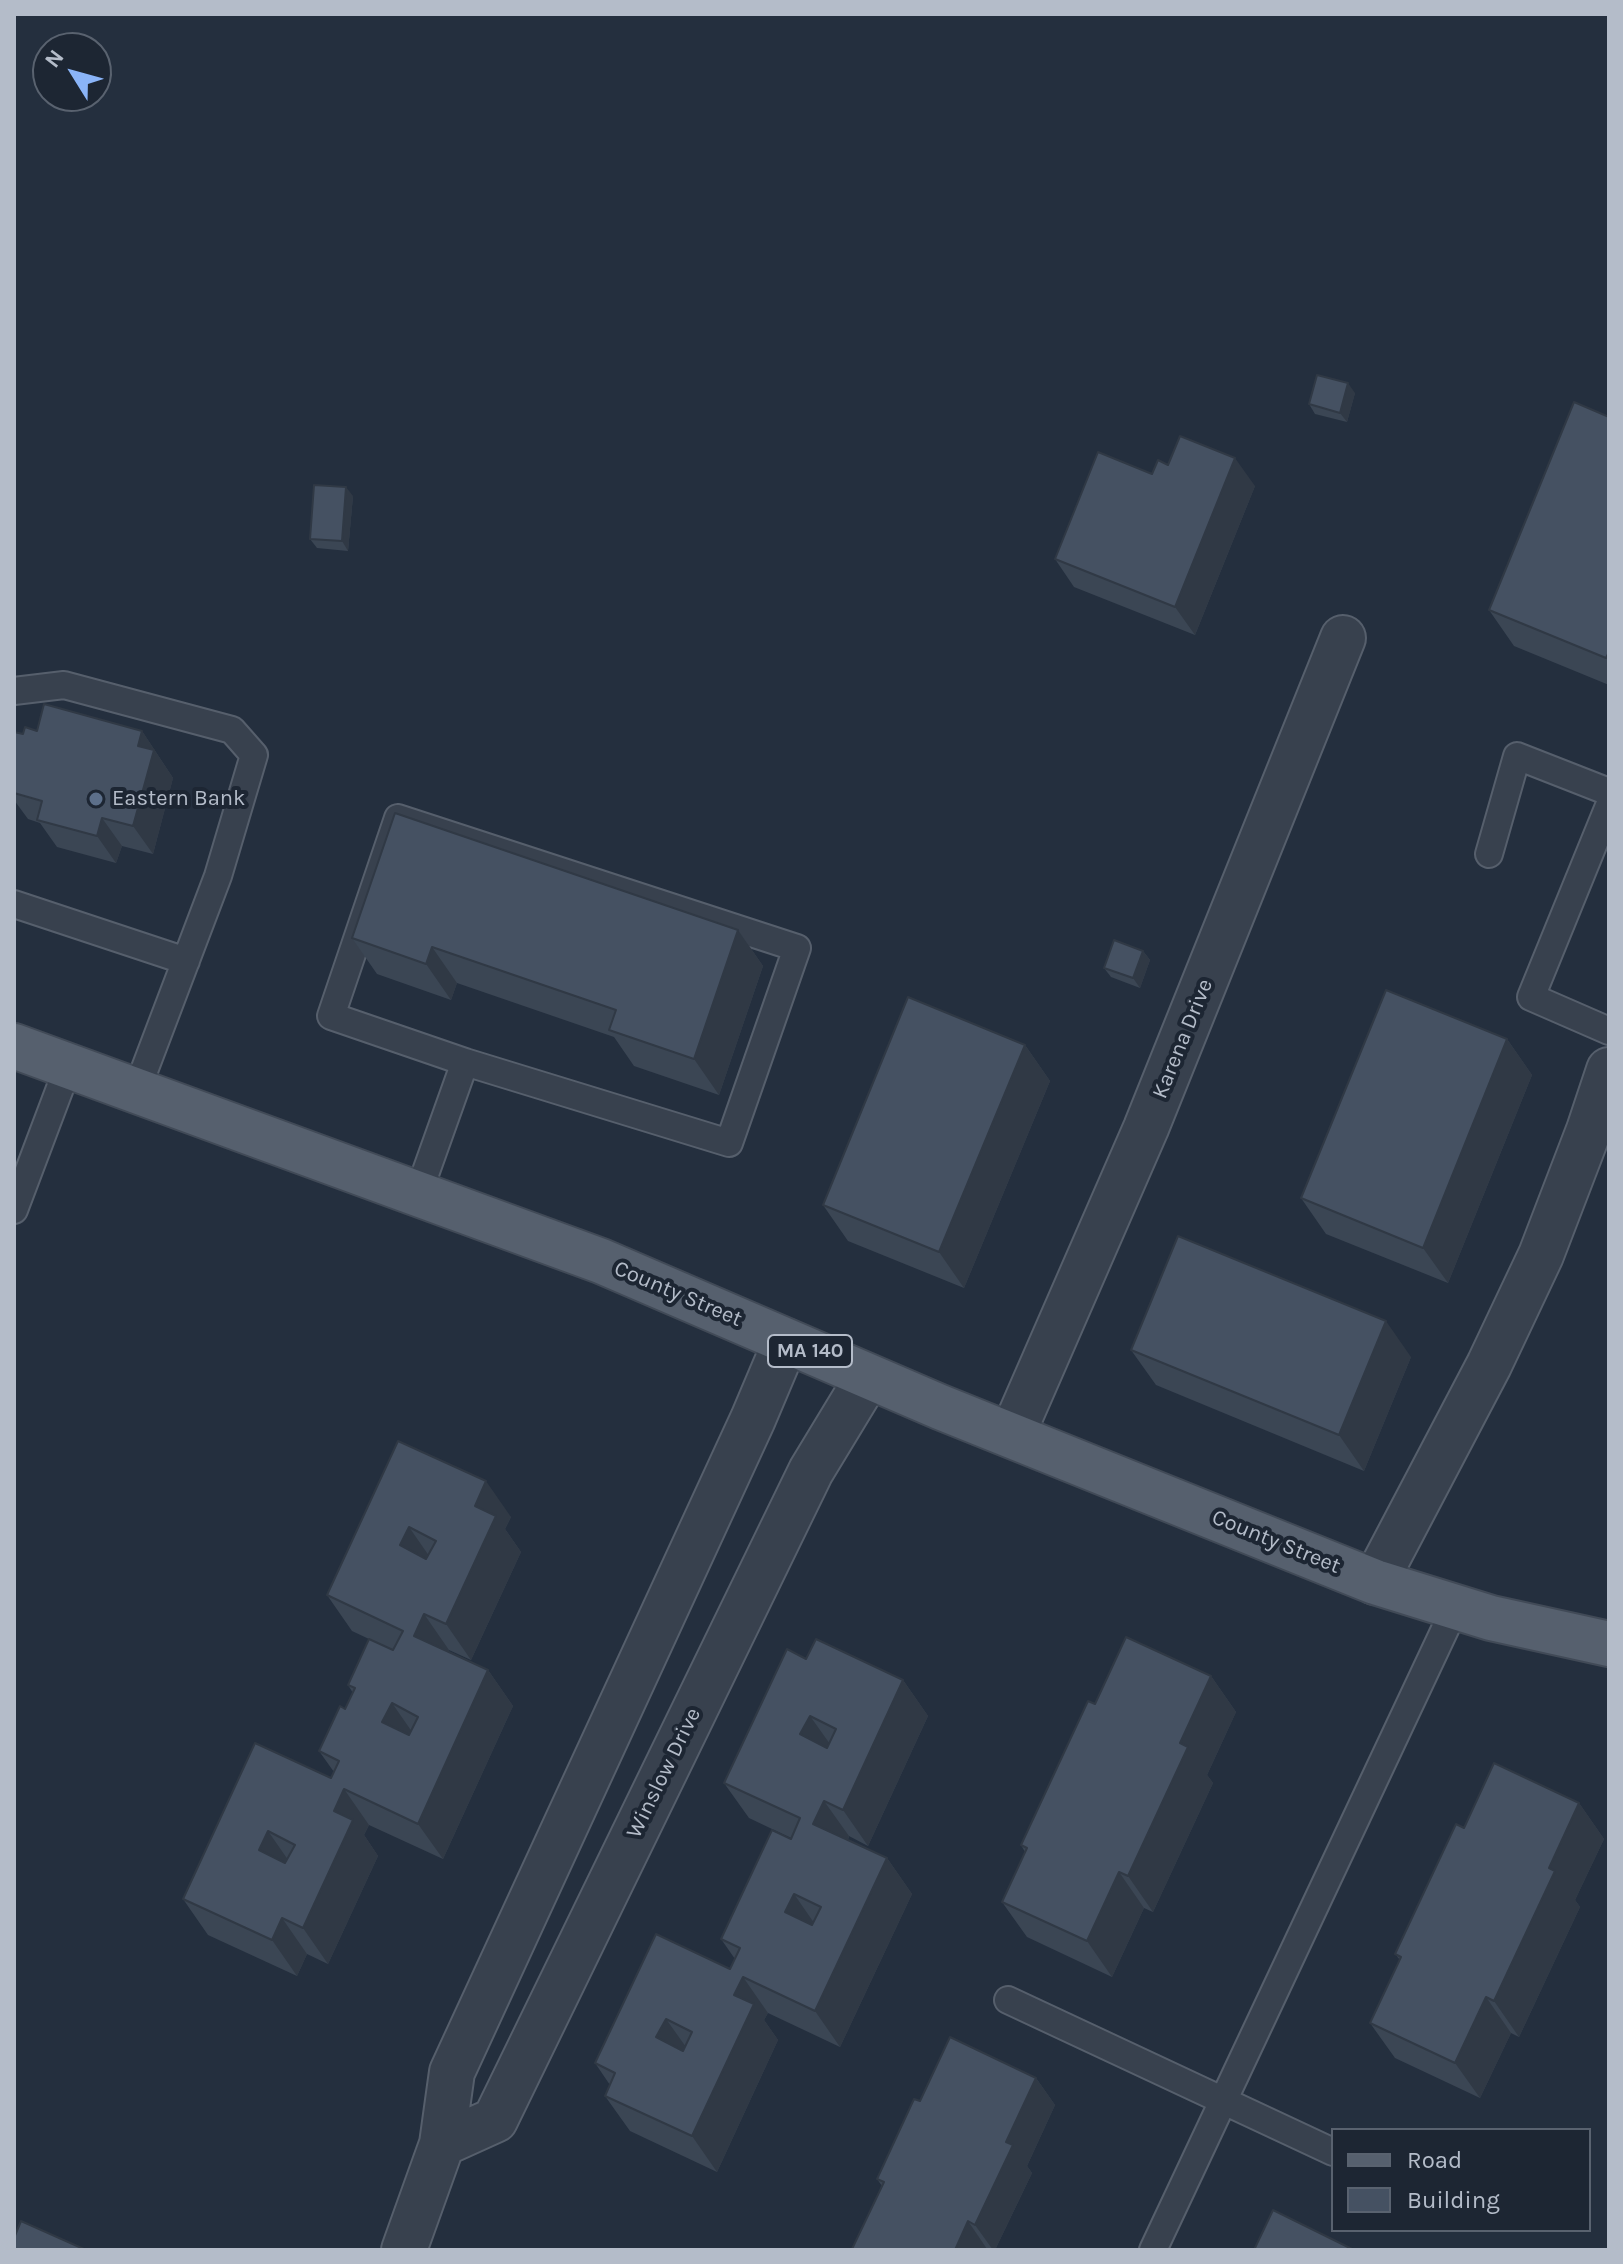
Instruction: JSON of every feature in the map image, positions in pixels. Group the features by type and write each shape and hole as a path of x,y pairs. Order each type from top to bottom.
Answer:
{"main road":[{"name":"County Street","path":"14,1046 601,1261 868,1377 1375,1582 1455,1608 1609,1644"}],"street":[{"name":"Karena Drive","path":"1012,1435 1152,1115 1343,638"},
{"path":"1375,1582 1489,1365 1541,1255 1609,1070"},
{"path":"404,2250 442,2144 452,2072 753,1419 786,1341"},
{"name":"Winslow Drive","path":"442,2144 495,2120 811,1471 868,1377"}],"lane":[{"path":"14,691 64,685 232,730 254,755 218,876 136,1092"},
{"path":"1489,854 1517,756 1609,792"},
{"path":"1609,806 1531,997 1609,1031"},
{"path":"398,818 797,948 729,1143 465,1062 331,1016 398,818"},
{"path":"14,904 186,961"},
{"path":"418,1194 465,1062"},
{"path":"14,1210 68,1067"},
{"path":"1153,2250 1455,1608"},
{"path":"1008,2000 1331,2151"}],"building":[{"path":"1317,375 1348,383 1340,413 1309,404"},
{"path":"1574,402 1609,417 1609,652 1606,658 1489,610"},
{"path":"1180,436 1235,458 1175,607 1055,559 1098,452 1152,474 1158,460 1168,465"},
{"path":"314,485 346,487 342,541 310,539"},
{"name":"Eastern Bank","path":"44,704 142,731 138,746 154,750 133,826 102,818 97,836 37,820 42,801 14,793 14,732 23,734 25,727 37,731"},
{"path":"395,813 738,930 694,1059 609,1030 616,1010 432,947 426,964 352,938"},
{"path":"1114,940 1143,951 1133,978 1104,968"},
{"path":"1386,990 1507,1039 1423,1248 1301,1198"},
{"path":"908,997 1025,1045 939,1252 823,1205"},
{"path":"1178,1236 1386,1321 1339,1435 1131,1350"},
{"path":"398,1441 486,1481 475,1506 496,1516 446,1624 424,1614 414,1636 488,1670 418,1824 344,1789 334,1811 353,1820 303,1928 282,1918 272,1940 183,1899 255,1743 331,1778 339,1761 319,1751 340,1706 345,1709 355,1688 348,1685 369,1639 393,1650 403,1631 327,1595","holes":["409,1527 436,1541 426,1559 400,1545","392,1703 418,1717 409,1735 382,1722","268,1831 295,1845 285,1863 259,1850"]},
{"path":"1126,1637 1211,1676 1180,1743 1188,1747 1128,1876 1119,1872 1087,1941 1002,1902 1027,1848 1021,1845 1088,1701 1095,1704"},
{"path":"816,1639 903,1680 843,1810 824,1801 813,1824 887,1858 815,2011 743,1977 734,1995 754,2004 692,2136 605,2096 615,2073 595,2063 656,1934 730,1969 740,1948 721,1939 772,1830 791,1839 800,1818 724,1783 787,1649 806,1659","holes":["810,1716 836,1729 827,1748 800,1734","794,1894 821,1907 812,1925 785,1912","666,2019 692,2032 683,2051 656,2037"]},
{"path":"1494,1763 1579,1803 1549,1868 1555,1871 1494,2001 1486,1997 1455,2063 1370,2023 1401,1957 1395,1954 1456,1824 1464,1828"},
{"path":"950,2037 1036,2078 1006,2142 1013,2145 975,2225 968,2221 955,2250 852,2249 884,2182 877,2179 914,2099 920,2101"},
{"path":"1273,2210 1354,2250 1254,2250"},
{"path":"21,2221 86,2250 14,2250 14,2238"}],"place":[{"name":"Eastern Bank","path":"96,799"}]}
